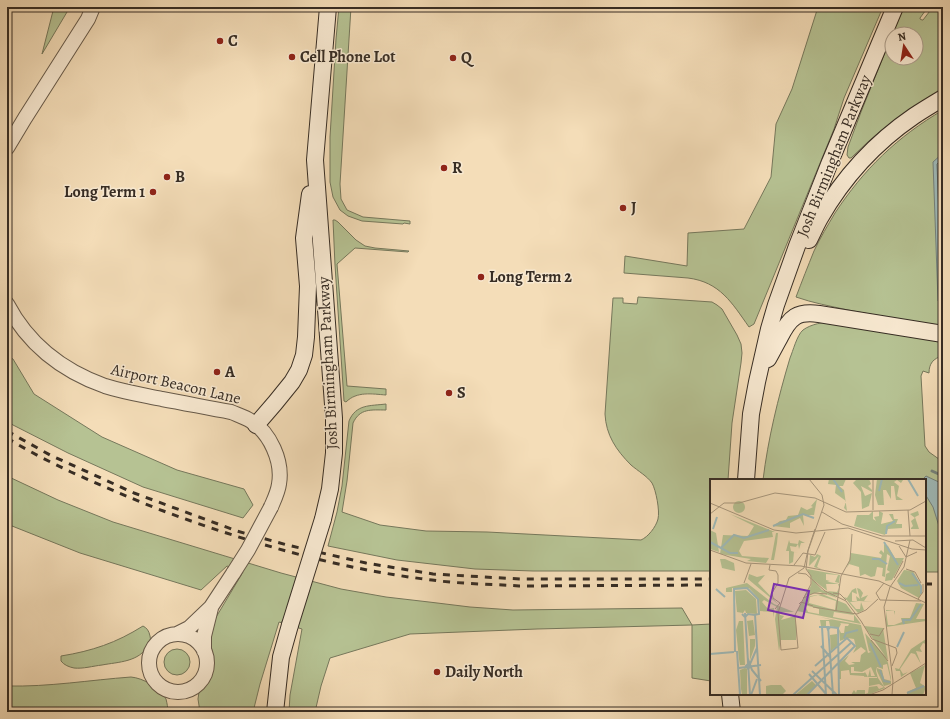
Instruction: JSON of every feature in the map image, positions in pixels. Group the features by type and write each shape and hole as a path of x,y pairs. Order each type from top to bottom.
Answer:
{"main road":[{"name":"Josh Birmingham Parkway","path":"275,712 281,657 323,520 330,489 334,453 334,418 314,160 328,7"},
{"name":"Josh Birmingham Parkway","path":"746,479 751,414 757,382 776,305 830,162 895,7"},
{"name":"Josh Birmingham Parkway","path":"776,305 820,217 840,188 861,162 886,138 914,116 943,98"},
{"path":"256,425 292,382 299,370 304,355 308,286 304,238 314,160"},
{"path":"757,382 788,321 798,315 811,313 943,334"},
{"path":"730,695 732,712"}],"street":[{"path":"7,148 88,19 93,7"},
{"name":"Airport Beacon Lane","path":"7,304 21,325 38,346 61,364 84,378 125,391 231,412 246,418 256,425 267,437 272,446 276,454 280,482 271,508 263,524 211,607 189,628 177,634"},
{"name":"Airport Beacon Lane","path":"204,651 204,636 211,607"},
{"path":"177,634 186,635 193,638 200,644 206,659 206,668 198,683 189,689 178,691 160,686 155,681 151,673 149,664 151,651 159,641 169,635 177,634"}],"green space":[{"path":"54,7 70,7 42,54"},
{"path":"339,7 351,7 340,184 341,199 347,210 363,217 410,221 410,224 362,221 348,216 340,210 333,197 330,182 330,137"},
{"path":"818,7 883,7 844,98 834,129 754,324 749,327 731,302 724,295 709,284 699,280 624,273 625,256 687,266 688,233 744,229 771,177 776,124 792,89"},
{"path":"904,7 928,7 920,18 923,20 933,7 943,7 943,90 888,125 851,158 849,158 847,155 848,147 884,55 884,66 924,66 924,26 896,26"},
{"path":"943,110 943,327 848,310 815,303 796,297 819,241 846,197 870,168 896,143 926,120"},
{"path":"333,220 338,222 356,240 365,246 409,251 355,248 337,264 347,386 386,389 386,395 360,395 350,398 346,402 344,401"},
{"path":"638,297 712,302 722,309 741,344 742,353 732,423 728,479 710,479 710,571 533,571 475,569 397,560 328,546 342,486 349,421 355,411 364,407 386,404 386,410 371,410 363,412 353,423 342,512 380,525 426,531 487,532 641,540 646,537 654,528 658,519 658,506 652,483 631,465 616,448 607,429 605,414 613,298 623,298 623,303 637,304"},
{"path":"834,321 943,338 943,356 932,362 929,373 923,371 921,376 925,446 929,452 943,462 943,572 926,572 926,479 763,479 771,434 790,358 801,332 810,326"},
{"path":"7,356 13,359 34,394 102,437 177,470 244,489 253,505 243,518 143,487 68,453 13,425 7,421"},
{"path":"7,476 58,500 113,522 281,573 341,589 386,597 470,607 513,610 682,608 692,625 410,634 330,658 315,712 289,712 290,695 302,629 279,622 253,712 200,712 198,699 199,692 208,675 211,660 207,643 209,629 243,572 227,566 201,590 80,553 7,524"},
{"path":"710,624 710,681 692,678 692,625"},
{"path":"143,626 147,629 150,637 149,644 140,655 134,658 121,662 81,668 70,667 61,661 61,656 104,646"},
{"path":"177,649 186,653 190,662 186,671 177,675 168,671 164,662 168,653"},
{"path":"131,677 156,687 166,699 168,712 7,712 7,686 54,684"}],"water":[{"path":"943,153 943,301 938,301 933,162"},
{"path":"926,476 943,484 943,539 933,507 926,496 926,479 923,479"}],"waterway":[{"path":"932,471 943,476"}],"railway":[{"path":"7,431 50,455 134,493 237,531 287,545 366,563 433,574 520,579 710,579"},
{"path":"7,438 71,472 158,509 259,543 293,553 362,569 443,581 519,586 710,585"},
{"path":"926,584 943,584"}],"place":[{"name":"C","path":"220,41"},
{"name":"Cell Phone Lot","path":"292,57"},
{"name":"Q","path":"453,58"},
{"name":"R","path":"444,168"},
{"name":"B","path":"167,177"},
{"name":"Long Term 1","path":"153,192"},
{"name":"J","path":"623,208"},
{"name":"Long Term 2","path":"481,277"},
{"name":"A","path":"217,372"},
{"name":"S","path":"449,393"},
{"name":"Daily North","path":"437,672"}]}
